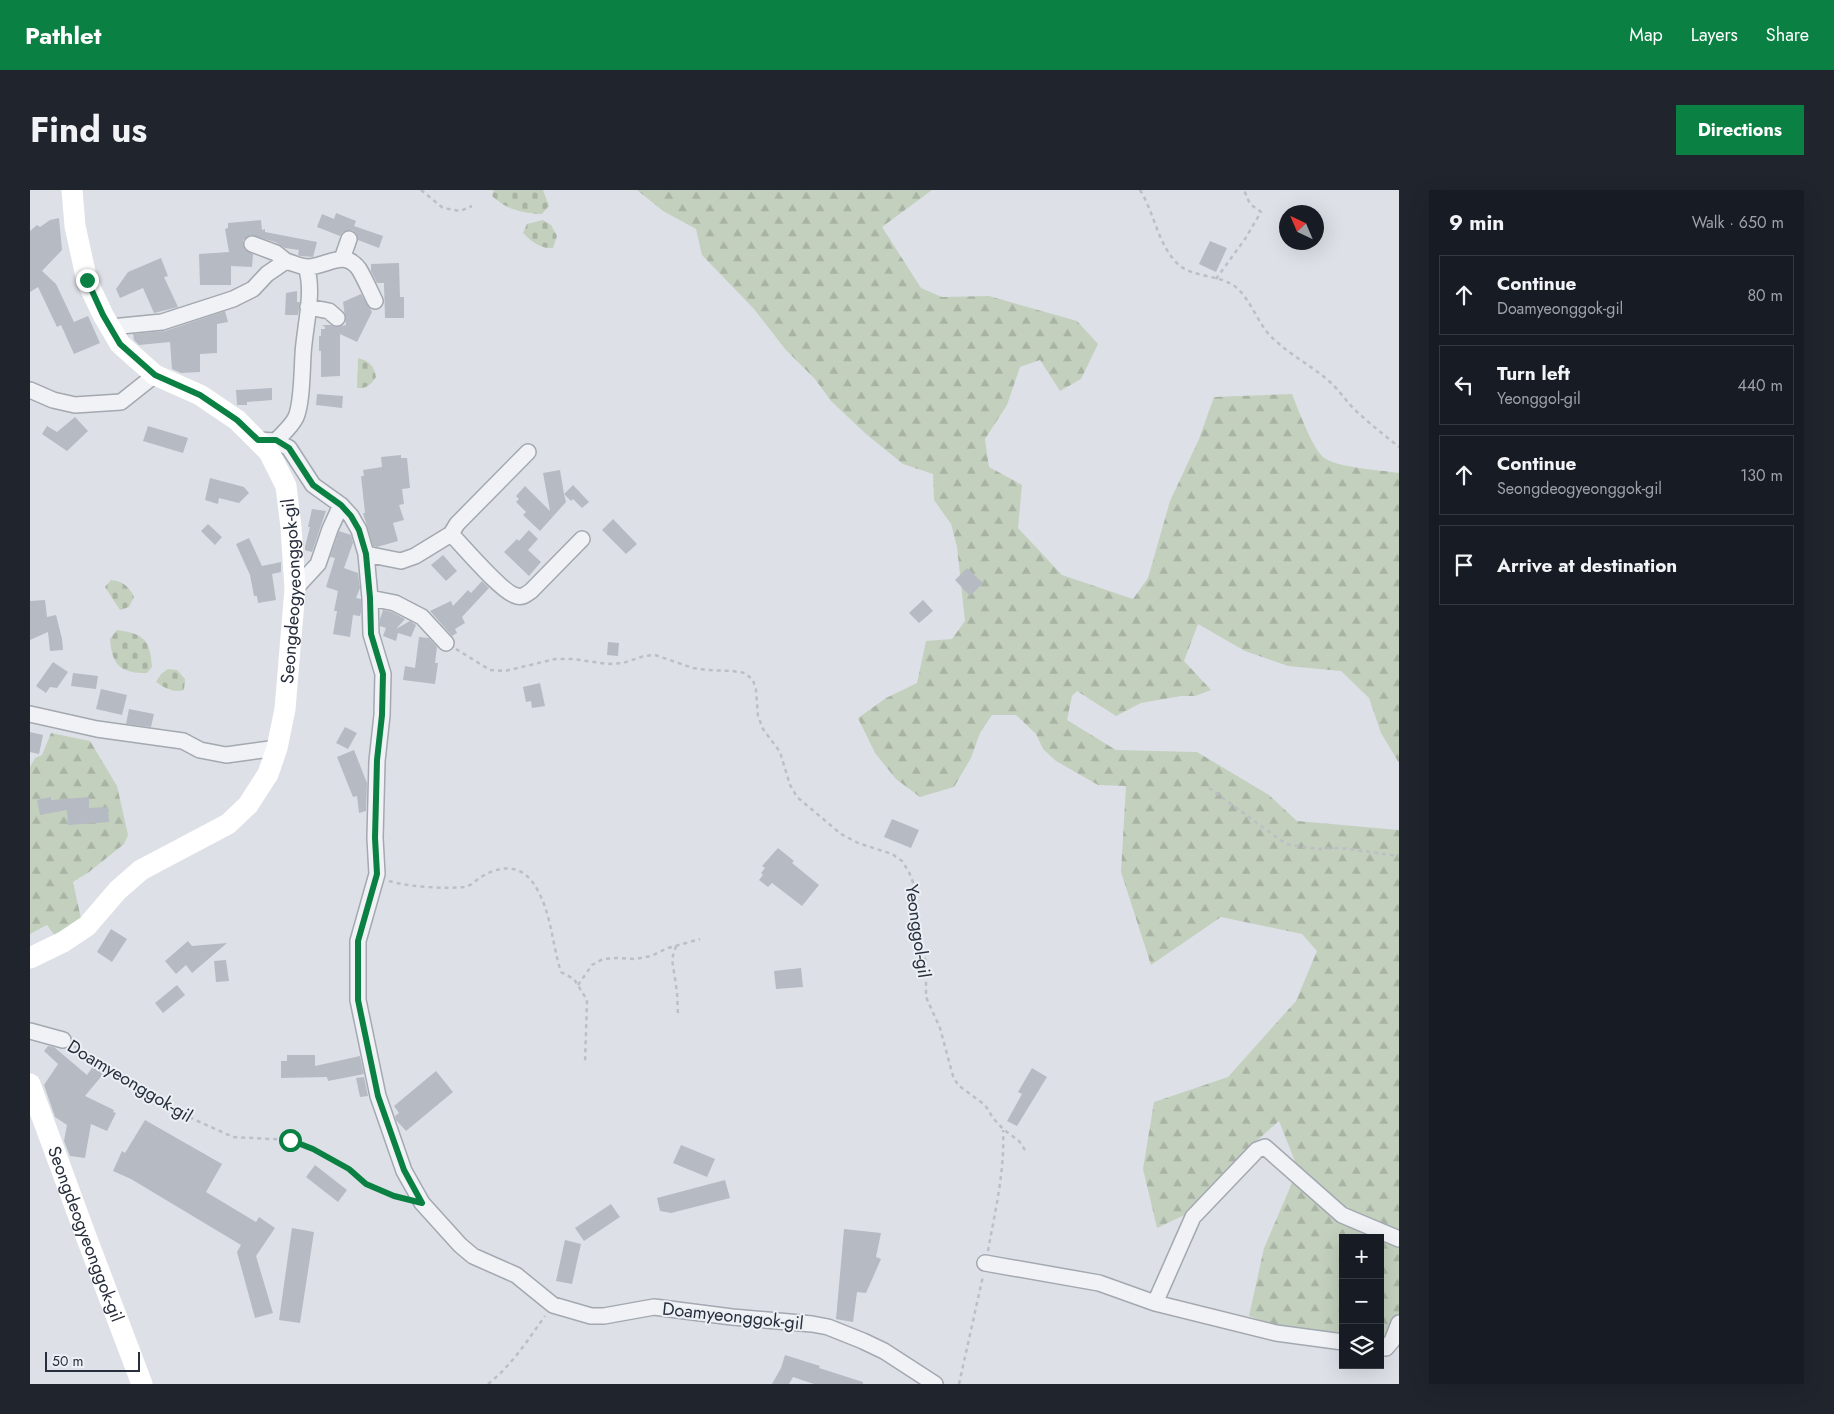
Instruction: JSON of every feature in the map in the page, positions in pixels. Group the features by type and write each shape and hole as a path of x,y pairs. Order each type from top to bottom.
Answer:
{"main road":[{"name":"Seongdeogyeonggok-gil","path":"30,958 63,942 87,926 118,890 141,870 228,824 248,805 268,774 277,748 286,709 295,589 286,486 270,452 267,440 200,395 155,375 120,344 103,315 87,280 75,226 72,190"},
{"name":"Seongdeogyeonggok-gil","path":"30,1084 86,1239 142,1384"}],"street":[{"path":"342,259 349,239"},
{"path":"252,244 306,267 342,259 347,260 358,269 375,301"},
{"path":"111,327 162,322 233,299 252,289 266,274 286,260"},
{"path":"267,440 296,417 308,307 308,274 306,267"},
{"path":"308,307 329,311 337,318"},
{"path":"30,390 53,400 75,405 121,402 155,375"},
{"path":"267,440 289,448 313,485 341,505 351,516 359,530 366,554 371,634 383,674 382,715 377,760 375,838 377,874 358,941 358,1000 376,1087 384,1115 404,1170 422,1203"},
{"path":"366,554 401,561 415,556 451,534 457,524 528,452"},
{"path":"295,589 318,564 330,529 341,505"},
{"path":"451,534 503,588 516,596 523,596 531,591 582,539"},
{"path":"370,598 395,603 422,617 446,643"},
{"path":"30,714 97,729 183,741 200,750 226,755 277,748"},
{"name":"Doamyeonggok-gil","path":"30,1031 62,1040"},
{"path":"1155,1303 1192,1218 1257,1150 1265,1146 1342,1215 1399,1239"},
{"name":"Doamyeonggok-gil","path":"422,1203 460,1246 473,1256 516,1275 553,1305 591,1316 604,1316 654,1307 828,1327 884,1351 935,1384"},
{"path":"985,1263 1099,1283 1155,1303 1276,1333 1339,1341"},
{"path":"1384,1348 1392,1341 1399,1324"}],"path":[{"path":"422,190 443,208 460,211 472,206"},
{"path":"1140,190 1167,251 1176,263 1186,270 1235,287 1243,295 1268,332 1281,345 1331,383 1356,410 1399,447"},
{"path":"1216,279 1245,239 1261,212 1250,204 1244,190"},
{"name":"Yeonggol-gil","path":"446,643 490,670 505,671 555,659 573,659 608,664 623,663 644,656 656,655 693,668 745,673 753,680 756,690 758,716 762,729 780,752 790,786 797,797 841,834 858,843 892,854 902,861 910,872 914,885 917,927 926,963 926,997 940,1028 953,1076 958,1085 985,1105 993,1118 1003,1129 1019,1141 1027,1153"},
{"path":"1209,788 1286,844 1317,849 1342,848 1399,856"},
{"path":"377,874 390,882 418,886 462,887 468,887 496,869 509,867 526,874 538,889 550,918 557,961 561,972 574,979 587,1000 585,1063"},
{"path":"578,985 592,965 603,959 635,960 700,939"},
{"path":"676,946 672,959 678,1015"},
{"name":"Doamyeonggok-gil","path":"62,1040 126,1083 180,1113 233,1137 290,1140 313,1149 337,1162 349,1169 366,1184 394,1196 422,1203"},
{"path":"488,1384 499,1376 518,1355 553,1305"}],"green space":[{"path":"494,190 543,190 549,206 542,214 515,210 503,205 492,196"},
{"path":"637,190 932,190 882,227 921,288 942,297 989,296 1077,321 1098,344 1081,379 1060,391 1040,360 1020,367 1007,405 985,439 989,467 1022,485 1018,528 1062,575 1133,599 1148,578 1170,501 1199,439 1214,397 1292,394 1310,437 1323,457 1338,464 1399,473 1399,763 1381,733 1369,698 1341,671 1288,666 1245,651 1198,624 1184,661 1211,690 1195,696 1181,696 1141,703 1116,716 1077,691 1072,696 1067,720 1116,750 1197,752 1269,795 1297,821 1399,830 1399,1339 1384,1338 1384,1234 1339,1234 1339,1337 1302,1335 1249,1316 1264,1248 1298,1169 1279,1121 1246,1150 1193,1211 1157,1228 1143,1169 1154,1102 1228,1077 1296,1001 1317,951 1302,934 1221,917 1151,965 1121,872 1126,786 1098,785 1056,761 1043,749 1036,734 1016,715 992,715 980,733 971,758 954,787 920,797 896,779 875,753 858,718 886,698 917,683 926,641 952,639 965,621 957,547 951,524 934,500 933,474 903,464 866,434 831,401 815,379 785,349 754,309 702,255 696,229 663,211"},
{"path":"543,220 551,225 557,236 553,248 537,244 523,233 527,224"},
{"path":"358,358 370,364 374,369 376,377 363,388 357,388"},
{"path":"111,580 122,583 130,590 134,597 129,607 120,610 105,587"},
{"path":"117,630 134,634 144,639 149,650 152,667 147,673 138,673 124,669 116,662 110,639"},
{"path":"168,669 177,670 185,679 184,690 166,688 156,682 161,674"},
{"path":"51,733 90,741 117,786 128,835 124,844 89,872 73,882 82,923 57,938 47,925 30,934 30,767 35,758 42,755"}],"building":[{"path":"336,213 356,221 354,226 383,236 379,248 358,240 356,233 352,230 343,232 340,236 317,227 322,214 334,219"},
{"path":"59,218 62,250 42,271 56,284 74,322 88,316 100,343 74,354 61,325 57,327 38,287 30,292 30,231 37,225 40,227 50,220"},
{"path":"261,220 262,230 265,229 265,232 317,242 313,257 300,256 298,255 299,250 285,248 275,242 250,235 243,240 243,245 245,250 253,254 252,267 231,266 231,285 200,285 199,254 229,252 225,229 228,228 228,223"},
{"path":"1210,241 1227,248 1216,272 1199,264"},
{"path":"161,258 168,276 164,277 178,307 154,313 143,288 120,298 116,289 128,272"},
{"path":"399,263 400,297 404,297 404,318 385,318 384,283 377,283 371,271 371,264"},
{"path":"297,291 297,302 300,302 298,315 285,315 286,293"},
{"path":"361,294 372,312 357,342 340,334 340,376 321,377 319,336 321,336 321,329 325,329 322,325 336,327 346,325 343,302"},
{"path":"225,311 228,322 217,324 217,353 200,354 200,372 181,373 172,369 170,342 139,345 134,340 133,334 165,331"},
{"path":"272,388 272,400 247,402 247,405 237,405 236,390"},
{"path":"317,394 343,396 342,408 316,405"},
{"path":"75,417 88,431 67,451 42,434 47,426 57,432"},
{"path":"148,426 188,438 183,453 143,441"},
{"path":"401,455 401,458 407,458 410,488 402,489 404,504 399,505 404,520 393,523 398,541 377,547 373,546 363,513 365,513 361,476 364,476 363,470 382,467 381,457"},
{"path":"560,470 566,502 540,531 523,515 526,512 516,502 519,499 516,496 525,486 550,511 543,473"},
{"path":"210,478 244,487 249,493 239,503 219,498 218,504 205,500"},
{"path":"573,485 589,502 582,508 573,499 571,501 564,494"},
{"path":"312,509 326,511 312,552 305,550 305,547"},
{"path":"613,519 637,544 626,554 602,530"},
{"path":"208,524 222,537 215,545 201,531"},
{"path":"529,530 538,539 528,550 541,562 529,576 504,552 517,539 519,541"},
{"path":"339,531 351,535 353,543 344,568 358,573 360,588 356,598 361,599 361,612 360,616 353,615 350,637 333,634 337,611 334,611 338,591 326,587 335,558 330,557"},
{"path":"249,538 262,566 281,562 281,572 272,574 276,600 258,603 257,596 254,596 250,575 236,544"},
{"path":"443,555 457,571 446,581 431,565"},
{"path":"967,568 983,583 970,596 955,580"},
{"path":"482,581 489,588 462,617 465,623 455,629 457,633 452,636 430,611 451,601 453,606 468,590 471,593"},
{"path":"45,600 47,617 56,615 63,650 50,651 48,632 30,640 30,601"},
{"path":"923,600 933,611 919,623 909,613"},
{"path":"383,610 392,612 405,619 396,629 410,621 416,625 411,637 398,633 396,641 383,636 386,628 380,626 380,619"},
{"path":"419,637 429,638 437,647 435,663 438,663 435,684 403,680 405,666 415,668"},
{"path":"608,642 619,643 618,656 607,655"},
{"path":"53,662 68,672 57,688 50,687 46,693 36,686"},
{"path":"73,673 98,676 96,689 71,686"},
{"path":"540,683 545,706 532,708 531,701 526,702 523,687"},
{"path":"101,689 127,695 122,715 96,709"},
{"path":"129,709 154,714 151,727 126,724"},
{"path":"345,727 357,733 348,749 336,743"},
{"path":"30,732 43,735 39,754 30,752"},
{"path":"354,750 367,783 366,811 359,813 357,796 353,797 337,757"},
{"path":"51,797 51,800 89,797 89,808 108,807 109,822 68,825 67,810 40,815 37,800"},
{"path":"892,819 919,830 911,848 884,837"},
{"path":"778,848 794,861 792,863 819,885 802,906 772,883 768,887 759,880 765,868 762,866"},
{"path":"111,929 127,939 112,962 97,952"},
{"path":"188,941 192,946 227,943 192,973 186,965 176,974 165,961"},
{"path":"226,960 229,981 216,982 214,961"},
{"path":"801,968 803,987 776,989 774,971"},
{"path":"177,985 185,995 163,1013 155,1003"},
{"path":"48,1046 54,1047 87,1075 94,1065 104,1073 85,1096 114,1110 113,1112 116,1113 107,1131 91,1124 85,1158 70,1156 64,1141 67,1125 55,1117 44,1085 58,1064 44,1051"},
{"path":"287,1055 315,1055 315,1066 360,1056 364,1074 328,1081 327,1077 281,1078 281,1061 287,1061"},
{"path":"1032,1068 1047,1077 1017,1126 1007,1121 1022,1094 1018,1092"},
{"path":"436,1071 453,1092 406,1131 396,1120 395,1116 399,1113 394,1106"},
{"path":"364,1077 368,1096 360,1097 356,1078"},
{"path":"145,1120 222,1164 206,1192 256,1222 259,1217 275,1228 256,1256 273,1313 255,1318 237,1252 241,1245 131,1179 113,1171 122,1151 125,1153"},
{"path":"681,1145 715,1159 707,1177 673,1163"},
{"path":"315,1165 347,1190 338,1202 306,1177"},
{"path":"725,1180 730,1198 671,1213 660,1211 657,1198"},
{"path":"611,1204 620,1217 584,1241 575,1228"},
{"path":"292,1228 314,1232 300,1323 279,1320"},
{"path":"844,1229 881,1233 876,1257 881,1259 866,1293 857,1292 853,1322 836,1319"},
{"path":"565,1240 581,1244 572,1284 556,1281"},
{"path":"785,1355 820,1366 819,1368 863,1382 863,1384 814,1384 793,1377 789,1384 772,1384 781,1368"}],"route":[{"path":"87,280 103,315 120,344 155,375 200,395 237,420 258,440 276,440 289,448 313,485 341,505 351,516 359,530 366,554 371,634 383,674 382,715 377,760 375,838 377,874 358,941 358,1000 378,1096 404,1170 422,1203 394,1196 366,1184 349,1169 313,1149 290,1140"}]}
